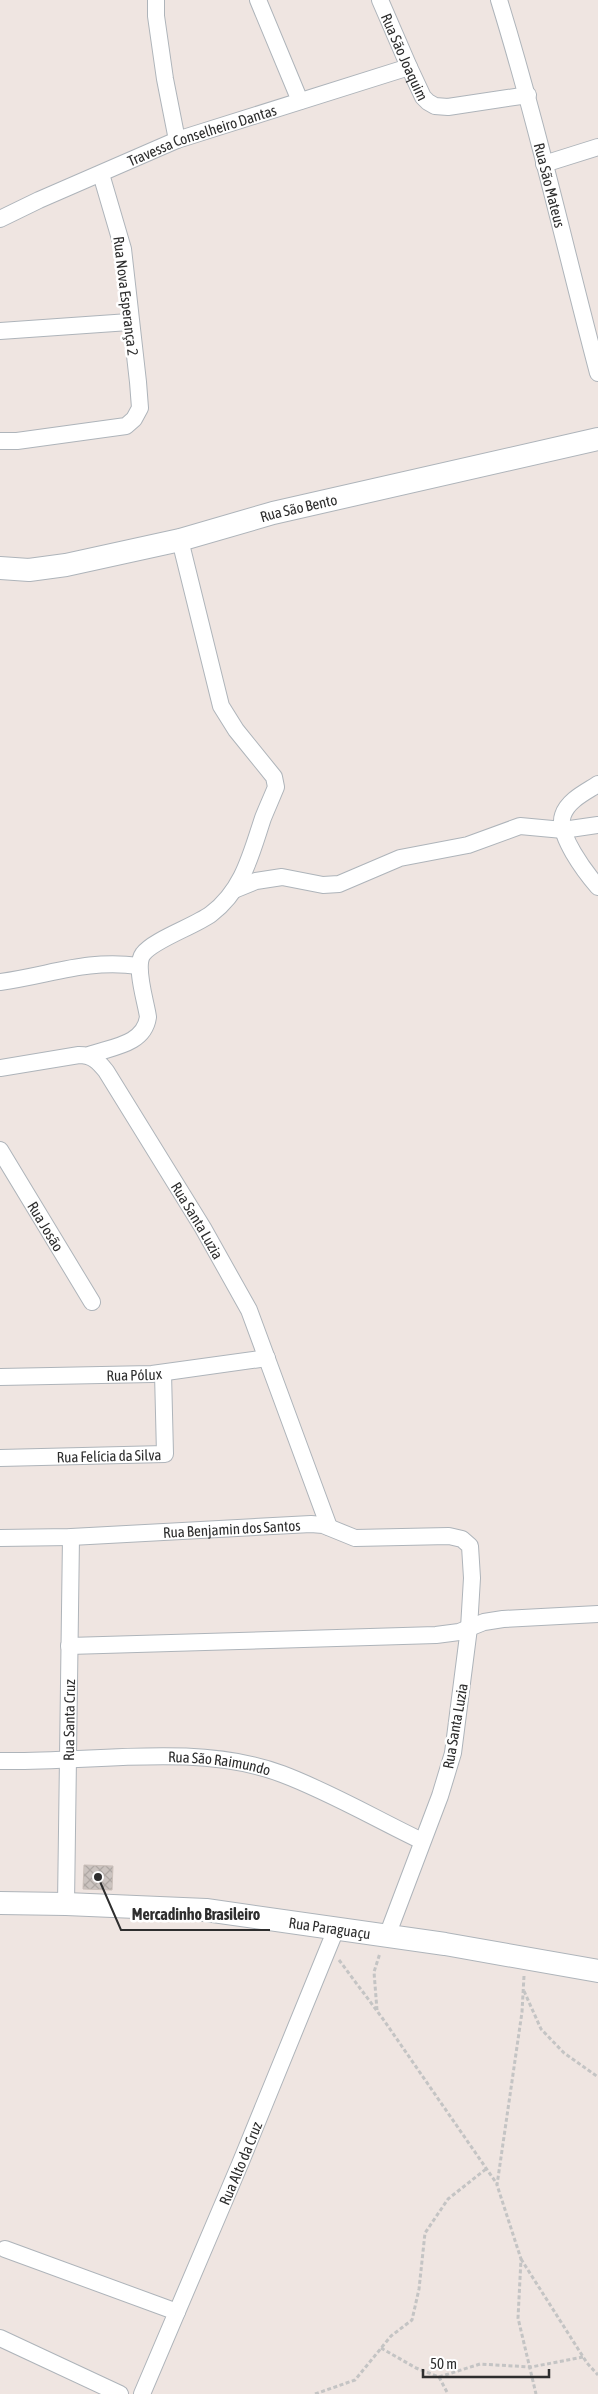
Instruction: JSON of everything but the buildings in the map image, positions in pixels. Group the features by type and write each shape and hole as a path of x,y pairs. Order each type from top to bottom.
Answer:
{"street":[{"path":"156,0 156,16 164,70 177,140"},
{"path":"258,0 300,101"},
{"name":"Rua São Joaquim","path":"380,0 423,97 435,106 441,108 528,95"},
{"name":"Rua São Mateus","path":"499,0 528,95 598,373"},
{"name":"Travessa Conselheiro Dantas","path":"0,220 39,200 177,140 409,67"},
{"path":"544,164 598,147"},
{"name":"Rua Nova Esperança 2","path":"0,441 17,441 126,426 134,419 140,408 129,322 123,249 101,174"},
{"path":"0,331 129,322"},
{"name":"Rua São Bento","path":"0,568 29,570 66,565 180,540 274,513 598,439"},
{"path":"0,1068 89,1055 131,1042 141,1035 147,1025 140,966 142,954 148,948 213,913 234,890 253,854 276,782 236,730 221,706 180,540"},
{"path":"598,784 578,796 562,815 563,830 581,864 598,887"},
{"path":"234,890 256,881 282,876 323,884 339,884 352,881 400,858 468,845 520,826 563,830 598,826"},
{"path":"0,982 88,964 109,963 140,966"},
{"name":"Rua Santa Luzia","path":"89,1055 98,1061 106,1071 232,1276 249,1310 328,1526"},
{"name":"Rua Josão","path":"0,1150 92,1302"},
{"name":"Rua Pólux","path":"0,1377 164,1373 267,1358"},
{"name":"Rua Felícia da Silva","path":"0,1458 165,1454 164,1373"},
{"name":"Rua Benjamin dos Santos","path":"0,1538 71,1537 311,1524 328,1526 356,1538 450,1536 462,1539"},
{"name":"Rua Santa Cruz","path":"66,1904 71,1537"},
{"name":"Rua Santa Luzia","path":"387,1936 440,1796 453,1752 469,1628 471,1554 470,1546 462,1539"},
{"path":"69,1646 436,1635 503,1619 598,1614"},
{"name":"Rua São Raimundo","path":"0,1762 140,1756 216,1760 252,1766 281,1774 422,1841"},
{"name":"Rua Paraguaçu","path":"0,1903 206,1910 333,1938 387,1936 598,1971"},
{"name":"Rua Alto da Cruz","path":"142,2394 333,1938"},
{"path":"5,2249 177,2312"},
{"path":"0,2338 120,2394"}],"path":[{"path":"377,2011 374,1972 387,1936"},
{"path":"333,1938 377,2011 497,2184 521,2259 583,2357 598,2375"},
{"path":"497,2184 522,2012 525,1958"},
{"path":"523,1991 541,2029 564,2053 598,2077"},
{"path":"315,2394 355,2380 391,2336 412,2320 419,2289 425,2233 448,2199 486,2169"},
{"path":"521,2259 518,2318 536,2394"},
{"path":"381,2348 416,2368 439,2377 480,2364 531,2367 583,2357"},
{"path":"439,2377 448,2394"}],"place":[{"name":"Mercadinho Brasileiro","path":"98,1877"}]}
